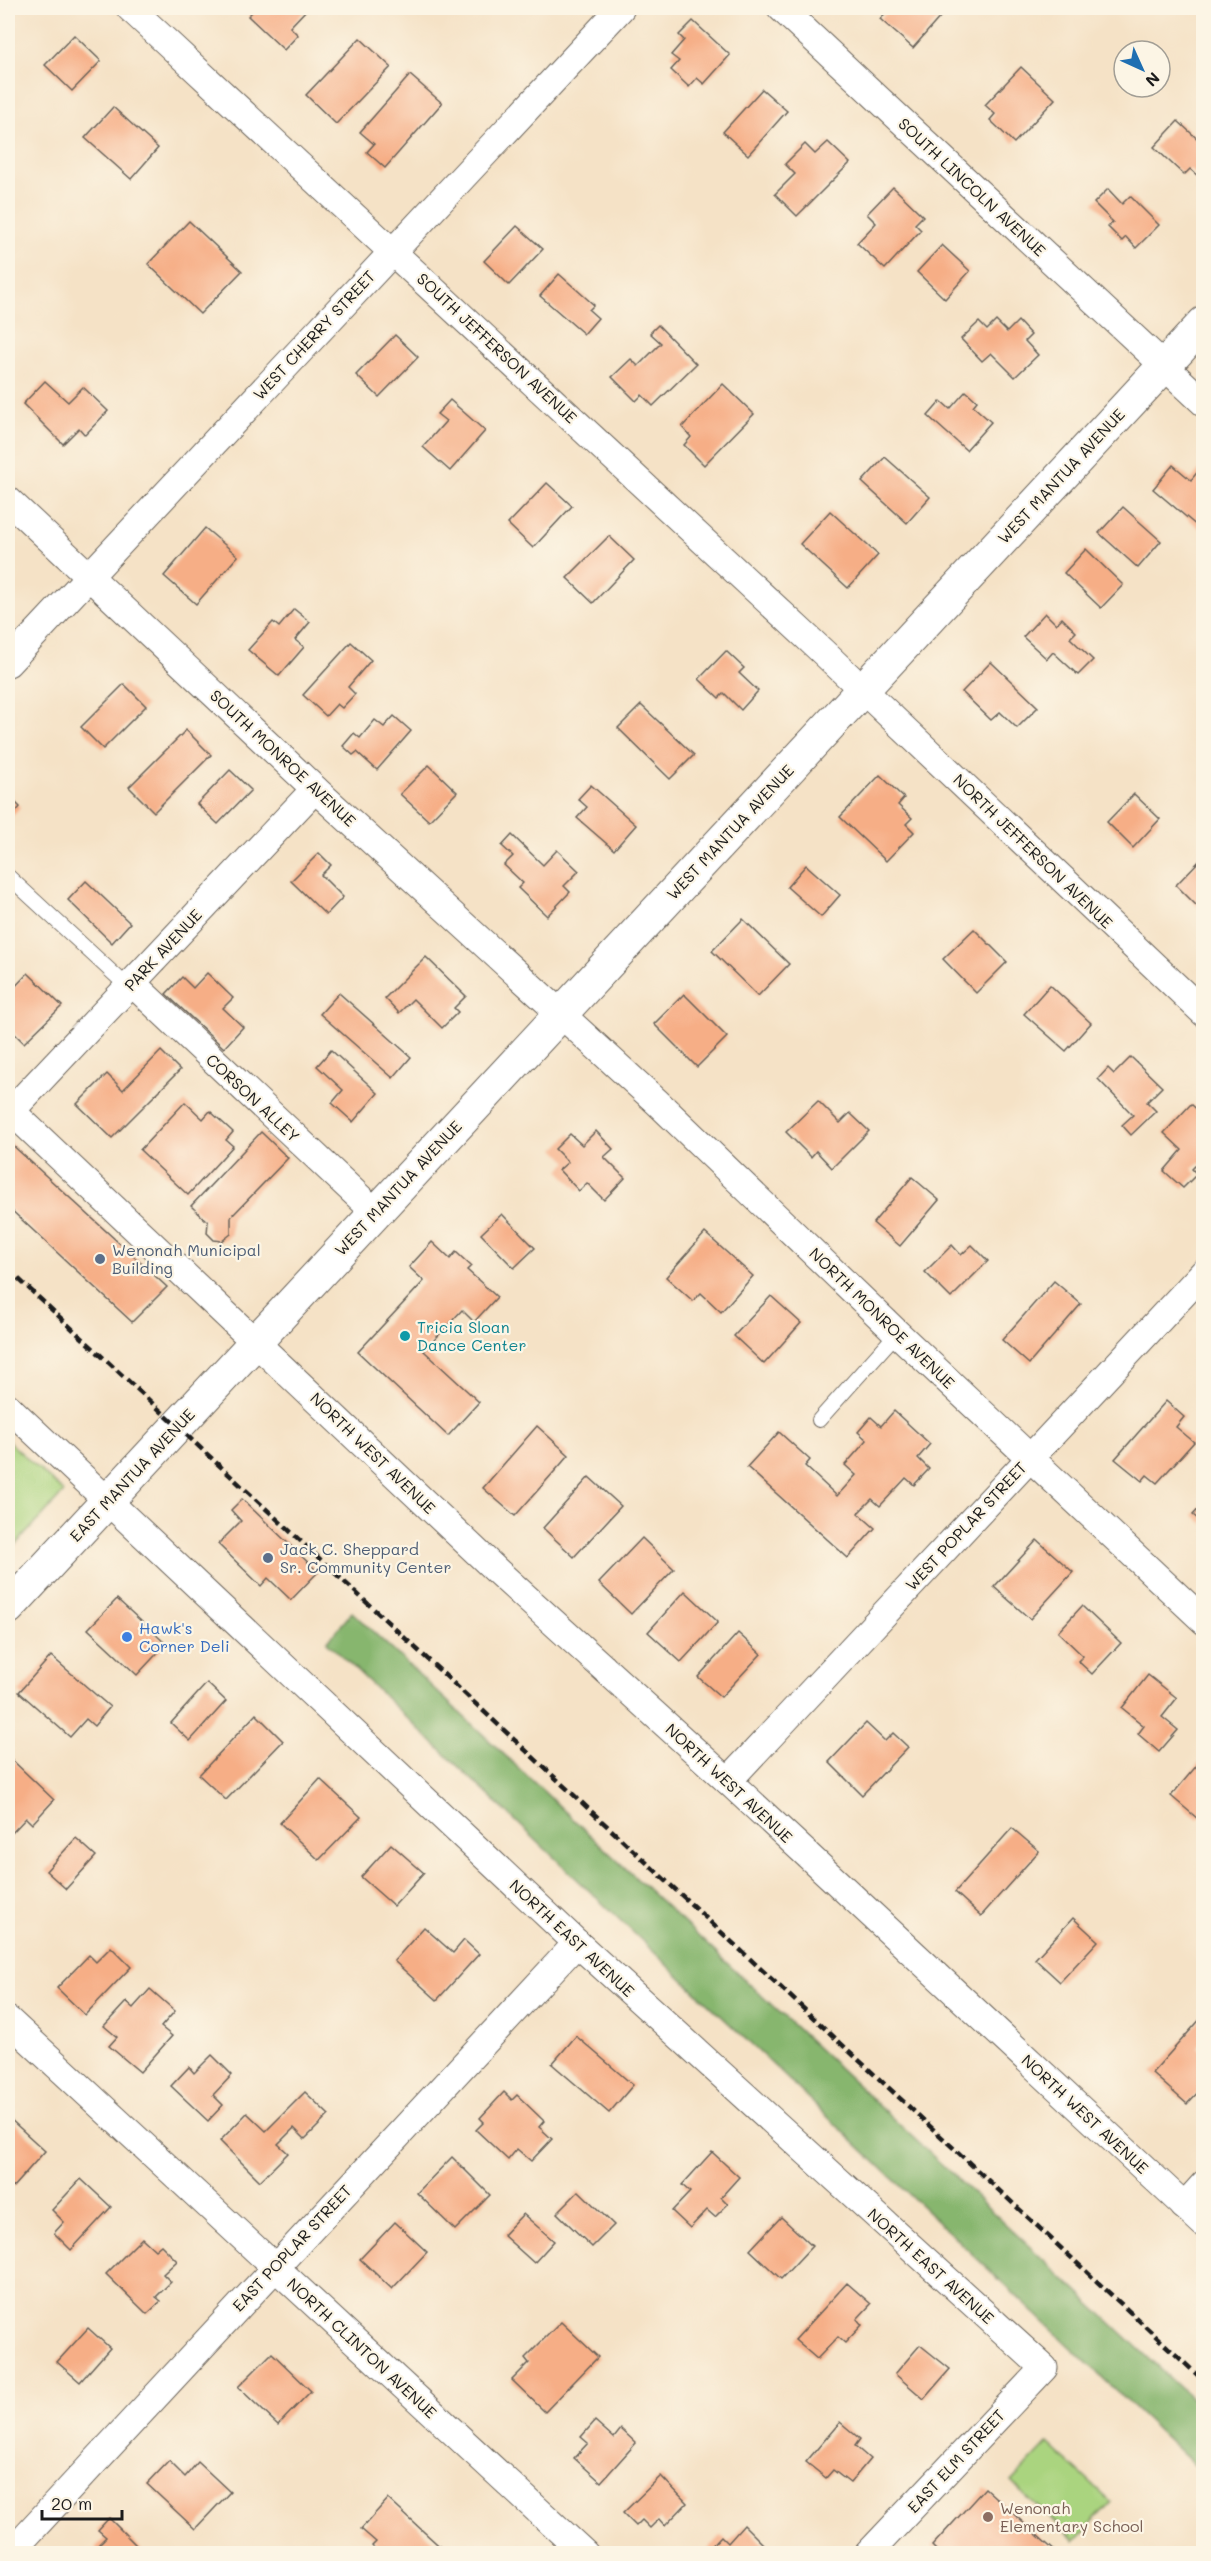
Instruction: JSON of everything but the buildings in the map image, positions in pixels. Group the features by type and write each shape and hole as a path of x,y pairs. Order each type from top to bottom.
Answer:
{"street":[{"name":"SOUTH JEFFERSON AVENUE","path":"130,8 862,689"},
{"name":"WEST CHERRY STREET","path":"8,663 621,8"},
{"name":"SOUTH LINCOLN AVENUE","path":"781,8 1203,403"},
{"name":"WEST MANTUA AVENUE","path":"256,1342 1203,323"},
{"name":"SOUTH MONROE AVENUE","path":"8,500 315,789 560,1014"},
{"name":"NORTH JEFFERSON AVENUE","path":"862,689 1203,1013"},
{"name":"PARK AVENUE","path":"9,1110 315,789"},
{"name":"CORSON ALLEY","path":"130,985 375,1212"},
{"name":"NORTH MONROE AVENUE","path":"560,1014 657,1102 897,1333 1203,1621"},
{"name":"NORTH WEST AVENUE","path":"9,1110 498,1572 728,1780 1203,2224"},
{"name":"WEST POPLAR STREET","path":"728,1780 1203,1272"},
{"name":"EAST MANTUA AVENUE","path":"8,1608 256,1342"},
{"name":"NORTH EAST AVENUE","path":"8,1407 577,1943 1044,2368"},
{"name":"EAST POPLAR STREET","path":"9,2553 577,1943"},
{"name":"NORTH CLINTON AVENUE","path":"8,2020 585,2553"},
{"path":"1184,2206 1203,2184"},
{"name":"EAST ELM STREET","path":"868,2553 1044,2368"}],"lane":[{"path":"8,876 130,985"},
{"path":"819,1420 897,1333"}],"green space":[{"path":"8,1441 64,1492 8,1553"},
{"path":"352,1612 1203,2409 1203,2473 327,1642"},
{"path":"1048,2443 1111,2502 1075,2541 1011,2482"}],"railway":[{"path":"8,1269 1204,2381"}],"place":[{"name":"Wenonah Municipal Building","path":"100,1259"},
{"name":"Tricia Sloan Dance Center","path":"405,1336"},
{"name":"Jack C. Sheppard Sr. Community Center","path":"268,1558"},
{"name":"Hawk's Corner Deli","path":"127,1637"},
{"name":"Wenonah Elementary School","path":"988,2517"}]}
